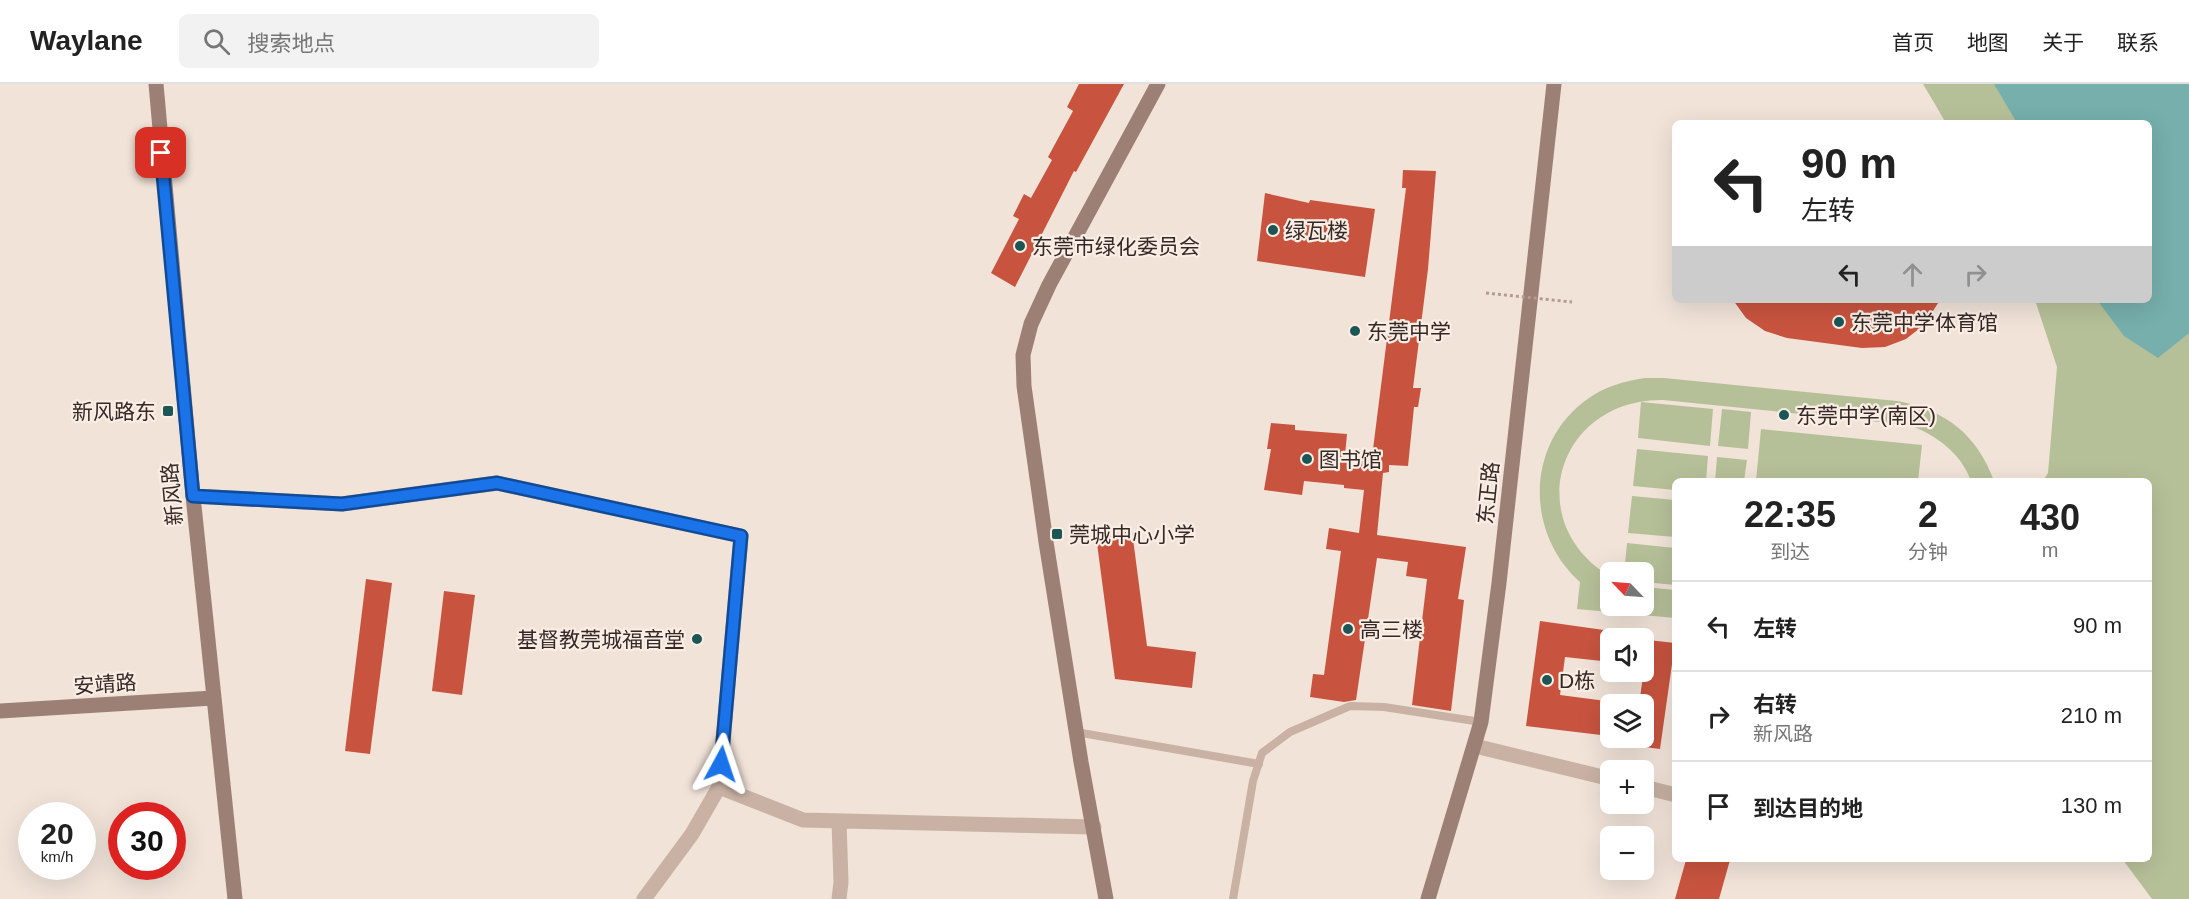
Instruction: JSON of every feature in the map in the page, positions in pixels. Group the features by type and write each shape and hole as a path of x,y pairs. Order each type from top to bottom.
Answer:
{"street":[{"name":"新风路","path":"156,84 193,496 235,899"},
{"path":"1106,899 1076,732 1023,386 1023,355 1031,324 1049,285 1158,84"},
{"name":"东正路","path":"1428,899 1481,722 1499,583 1554,84"},
{"path":"193,496 342,504 497,483 741,536 719,787 692,834 644,899"},
{"name":"安靖路","path":"0,711 213,698"},
{"path":"1475,746 1600,776"},
{"path":"719,787 803,820 1094,827"},
{"path":"1654,790 1672,794"},
{"path":"839,821 841,882 839,899"}],"lane":[{"path":"1233,899 1253,781 1262,753 1290,732 1350,706 1384,707 1481,722"},
{"path":"1076,732 1259,764"}],"path":[{"path":"1486,293 1572,303"}],"green space":[{"path":"1923,84 2189,84 2189,899 2152,899 2124,862 2152,862 2152,478 2045,478 2048,473 2057,367 2036,303 2152,303 2152,120 1944,120"},
{"path":"1645,378 1664,378 1897,401 1914,405 1944,418 1968,437 1987,464 1993,478 1970,478 1961,462 1947,447 1930,434 1910,425 1663,400 1627,405 1597,420 1576,441 1563,468 1560,497 1566,526 1583,554 1600,568 1600,611 1577,609 1580,582 1562,562 1549,538 1542,513 1540,487 1544,462 1553,438 1568,416 1589,398 1616,385"},
{"path":"1641,402 1713,409 1710,446 1638,438"},
{"path":"1722,409 1751,412 1748,449 1718,446"},
{"path":"1761,429 1922,445 1918,478 1756,478"},
{"path":"1637,449 1708,456 1706,478 1672,478 1672,490 1633,486"},
{"path":"1717,457 1747,460 1744,478 1715,478"},
{"path":"1632,496 1672,500 1672,537 1628,533"},
{"path":"1627,543 1672,548 1672,585 1654,583 1654,562 1625,562"},
{"path":"1654,588 1672,590 1672,618 1653,616"}],"water":[{"path":"1994,84 2189,84 2189,333 2158,358 2124,336 2099,303 2152,303 2152,120 2015,120"}],"building":[{"path":"1079,84 1124,84 1076,172 1074,171 1015,287 991,273 1019,219 1013,216 1024,194 1031,198 1052,160 1048,157 1073,111 1067,107"},
{"path":"1403,170 1436,171 1428,269 1413,388 1421,388 1418,407 1414,407 1408,466 1389,465 1389,472 1383,473 1377,535 1466,547 1458,599 1464,600 1451,711 1412,705 1427,579 1406,576 1408,562 1377,558 1356,700 1344,702 1310,697 1313,674 1324,675 1341,551 1326,549 1329,528 1359,533 1364,490 1344,488 1344,485 1304,481 1302,495 1264,490 1271,449 1267,449 1271,423 1295,425 1295,430 1347,434 1345,455 1372,457 1406,188 1402,188"},
{"path":"1265,193 1309,203 1310,200 1375,209 1365,277 1257,261"},
{"name":"东莞中学体育馆","path":"1735,303 1938,303 1924,325 1906,339 1885,347 1862,348 1787,338 1765,331 1746,318"},
{"path":"1132,531 1147,646 1196,652 1192,688 1115,679 1096,536"},
{"path":"366,579 392,583 370,754 345,751"},
{"path":"444,591 475,595 462,695 432,691"},
{"name":"D栋","path":"1540,621 1600,629 1600,661 1565,657 1560,695 1600,700 1600,735 1526,726"},
{"path":"1654,641 1672,643 1672,664 1660,749 1652,748 1654,748 1654,694 1641,694 1642,682 1654,682"},
{"path":"1685,862 1729,862 1719,899 1675,899"}],"place":[{"name":"绿瓦楼","path":"1273,230"},
{"name":"东莞市绿化委员会","path":"1020,246"},
{"name":"东莞中学体育馆","path":"1839,322"},
{"name":"东莞中学","path":"1355,331"},
{"name":"新风路东","path":"168,411"},
{"name":"东莞中学(南区)","path":"1784,415"},
{"name":"图书馆","path":"1307,459"},
{"name":"莞城中心小学","path":"1057,534"},
{"name":"高三楼","path":"1348,629"},
{"name":"基督教莞城福音堂","path":"697,639"},
{"name":"D栋","path":"1547,680"}],"route":[{"path":"161,153 193,496 342,504 497,483 741,536 721,764"}]}
